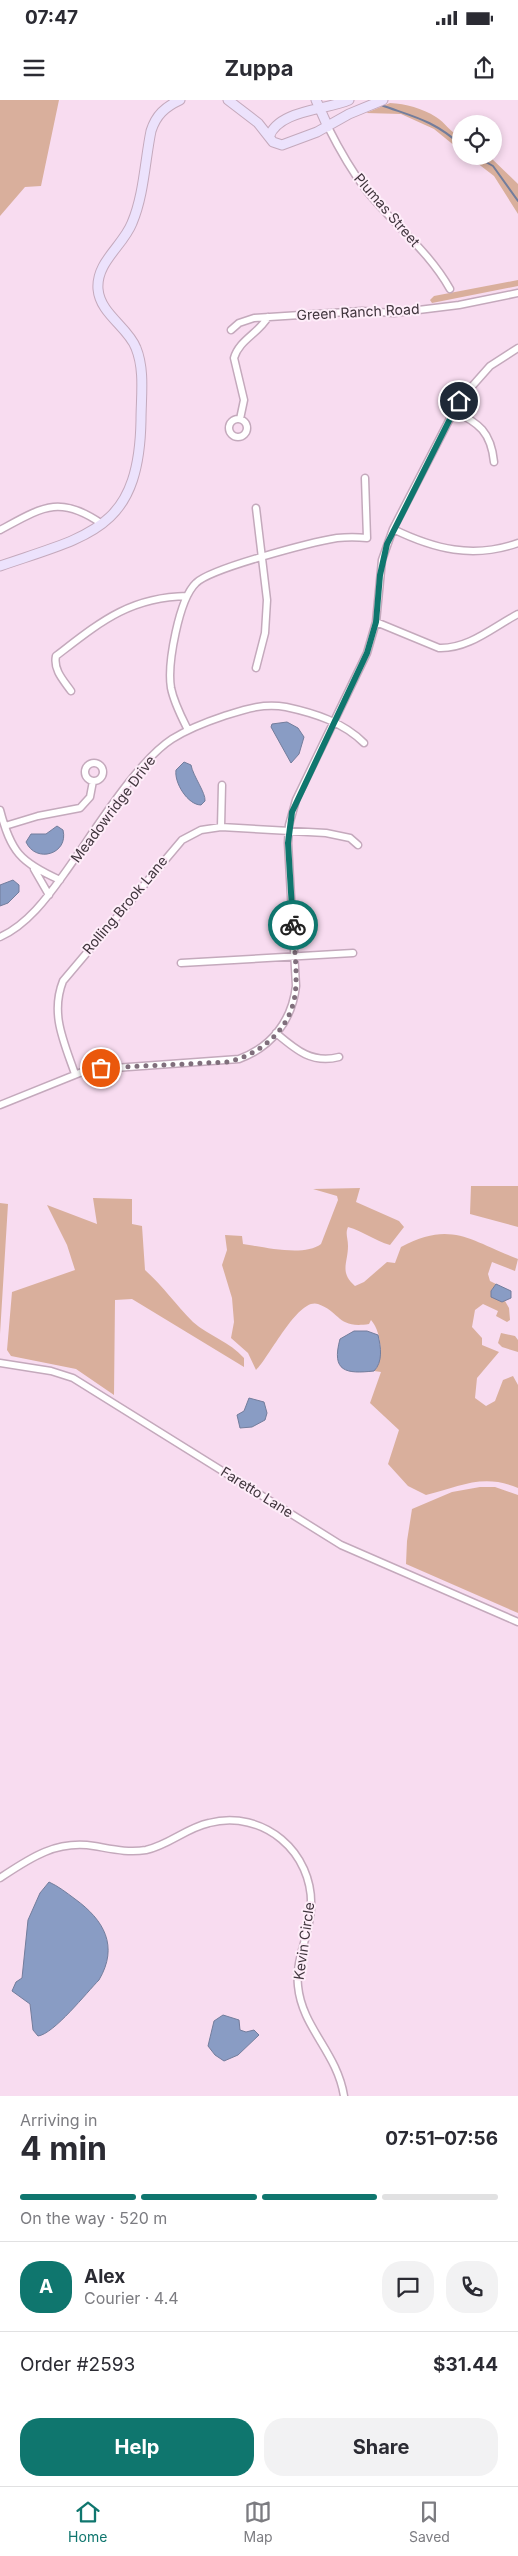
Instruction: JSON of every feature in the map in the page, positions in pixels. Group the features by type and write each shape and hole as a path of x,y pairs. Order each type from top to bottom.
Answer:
{"street":[{"path":"0,566 75,540 102,524 124,500 137,471 140,448 142,376 140,358 134,342 101,300 98,290 99,278 105,263 132,224 151,131 156,118 164,110 180,100"},
{"path":"228,100 254,119 277,145 287,145 328,127 349,114 383,100"},
{"path":"269,137 276,125 317,104 349,100"},
{"name":"Plumas Street","path":"317,104 346,161 366,190 430,258 450,289"},
{"name":"Green Ranch Road","path":"231,330 246,320 268,317 370,311 394,313 459,305 518,292"},
{"path":"240,419 243,393 234,358 239,346 264,324 268,317"},
{"path":"0,1105 76,1074 101,1068 227,1062 249,1055 268,1042 287,1019 295,997 288,831 296,800 367,653 376,622 382,560 393,529 454,411 468,388 498,360 518,348"},
{"path":"454,411 471,420 487,434 494,462"},
{"path":"188,730 174,700 170,676 176,638 187,596 197,582 211,573 324,540 368,538 368,519 364,497 365,478"},
{"path":"0,530 48,506 85,512 102,524"},
{"path":"256,508 261,558 266,583 267,616 256,668"},
{"path":"393,529 431,546 459,552 490,551 518,543"},
{"path":"71,691 54,664 56,656 101,621 127,607 155,598 187,596"},
{"path":"376,622 439,648 450,649 474,639 518,614"},
{"name":"Meadowridge Drive","path":"0,938 33,913 49,895 142,766 156,752 188,730 205,722 264,705 315,714 334,720 364,743"},
{"path":"4,826 31,818 80,808 90,797 93,781"},
{"path":"221,827 222,785"},
{"path":"0,810 4,826 14,848 34,869 49,895"},
{"name":"Rolling Brook Lane","path":"76,1074 58,1021 57,1000 63,981 175,847 191,834 221,827 288,831 333,834 350,838 358,845"},
{"path":"34,869 60,880"},
{"path":"181,962 353,953"},
{"path":"276,1034 294,1048 310,1057 330,1059 339,1057"},
{"name":"Faretto Lane","path":"0,1363 50,1371 73,1378 341,1545 518,1622"},
{"name":"Kevin Circle","path":"0,1878 32,1857 58,1847 80,1845 114,1851 137,1851 168,1842 200,1825 231,1820 252,1823 276,1834 292,1849 306,1874 310,1887 311,1911 300,1954 297,1976 298,1992 307,2020 333,2059 341,2078 344,2096"}],"shaded area":[{"path":"0,100 59,100 41,186 25,187 0,216"},
{"path":"390,103 408,105 420,109 439,119 452,131 452,144 434,129 401,114 366,113"},
{"path":"480,165 498,165 518,184 518,214 494,176"},
{"path":"518,280 518,286 432,303 430,300 434,296"},
{"path":"471,1186 518,1186 518,1227 470,1214"},
{"path":"360,1188 356,1202 399,1221 404,1227 390,1245 348,1227 346,1272 350,1281 355,1286 364,1282 387,1262 395,1263 401,1247 434,1235 448,1234 461,1236 518,1259 515,1271 492,1262 488,1274 490,1281 496,1284 491,1291 502,1302 505,1301 509,1308 510,1320 507,1322 496,1316 498,1311 483,1304 475,1310 472,1327 482,1338 482,1345 499,1352 477,1378 475,1398 486,1406 495,1401 503,1380 513,1376 518,1385 518,1488 493,1482 482,1482 461,1485 426,1495 408,1486 388,1464 399,1430 370,1403 381,1372 374,1371 380,1360 381,1353 377,1331 371,1320 369,1324 351,1324 340,1319 325,1307 318,1304 310,1304 284,1330 256,1370 248,1353 231,1338 234,1322 232,1298 222,1265 227,1250 225,1235 242,1236 243,1244 272,1249 294,1251 314,1248 321,1244 338,1200 337,1196 313,1189"},
{"path":"93,1198 132,1199 132,1224 142,1226 145,1270 193,1322 238,1352 244,1358 244,1367 132,1299 115,1300 114,1395 76,1369 11,1356 7,1350 12,1292 75,1270 67,1245 47,1205 97,1224"},
{"path":"0,1203 8,1204 0,1334"},
{"path":"501,1333 515,1336 518,1340 518,1352 502,1347 498,1343"},
{"path":"480,1487 495,1487 518,1495 518,1613 406,1564 407,1541 412,1509 452,1492"}],"water":[{"path":"287,722 298,728 304,737 299,754 291,763 271,727 272,724"},
{"path":"184,762 191,765 204,794 205,801 201,805 196,804 187,797 177,781 176,770"},
{"path":"57,826 63,830 64,838 57,850 51,853 37,853 26,842 31,834 46,834"},
{"path":"13,880 19,885 19,892 8,903 0,906 0,885"},
{"path":"496,1284 511,1291 511,1298 502,1302 491,1297 491,1291"},
{"path":"354,1331 367,1331 378,1335 380,1359 374,1371 349,1371 339,1364 338,1350 340,1339"},
{"path":"249,1398 264,1402 267,1413 265,1420 252,1427 240,1428 237,1415 244,1411"},
{"path":"49,1882 75,1899 94,1916 101,1925 105,1935 108,1945 108,1956 99,1980 61,2021 45,2034 38,2036 33,2030 30,2004 12,1991 16,1982 22,1978 28,1920 40,1893"},
{"path":"223,2015 239,2020 240,2030 246,2032 254,2030 259,2035 238,2055 224,2061 215,2055 208,2046 214,2021"}],"waterway":[{"path":"381,105 413,116 452,138"},
{"path":"491,165 518,201"}],"way so far":[{"path":"101,1068 227,1062 259,1050 281,1028 292,1008 295,997 293,925"}],"route":[{"path":"293,925 288,843 288,831 292,812 296,800 367,653 376,622 382,560 393,529 459,401"}]}
